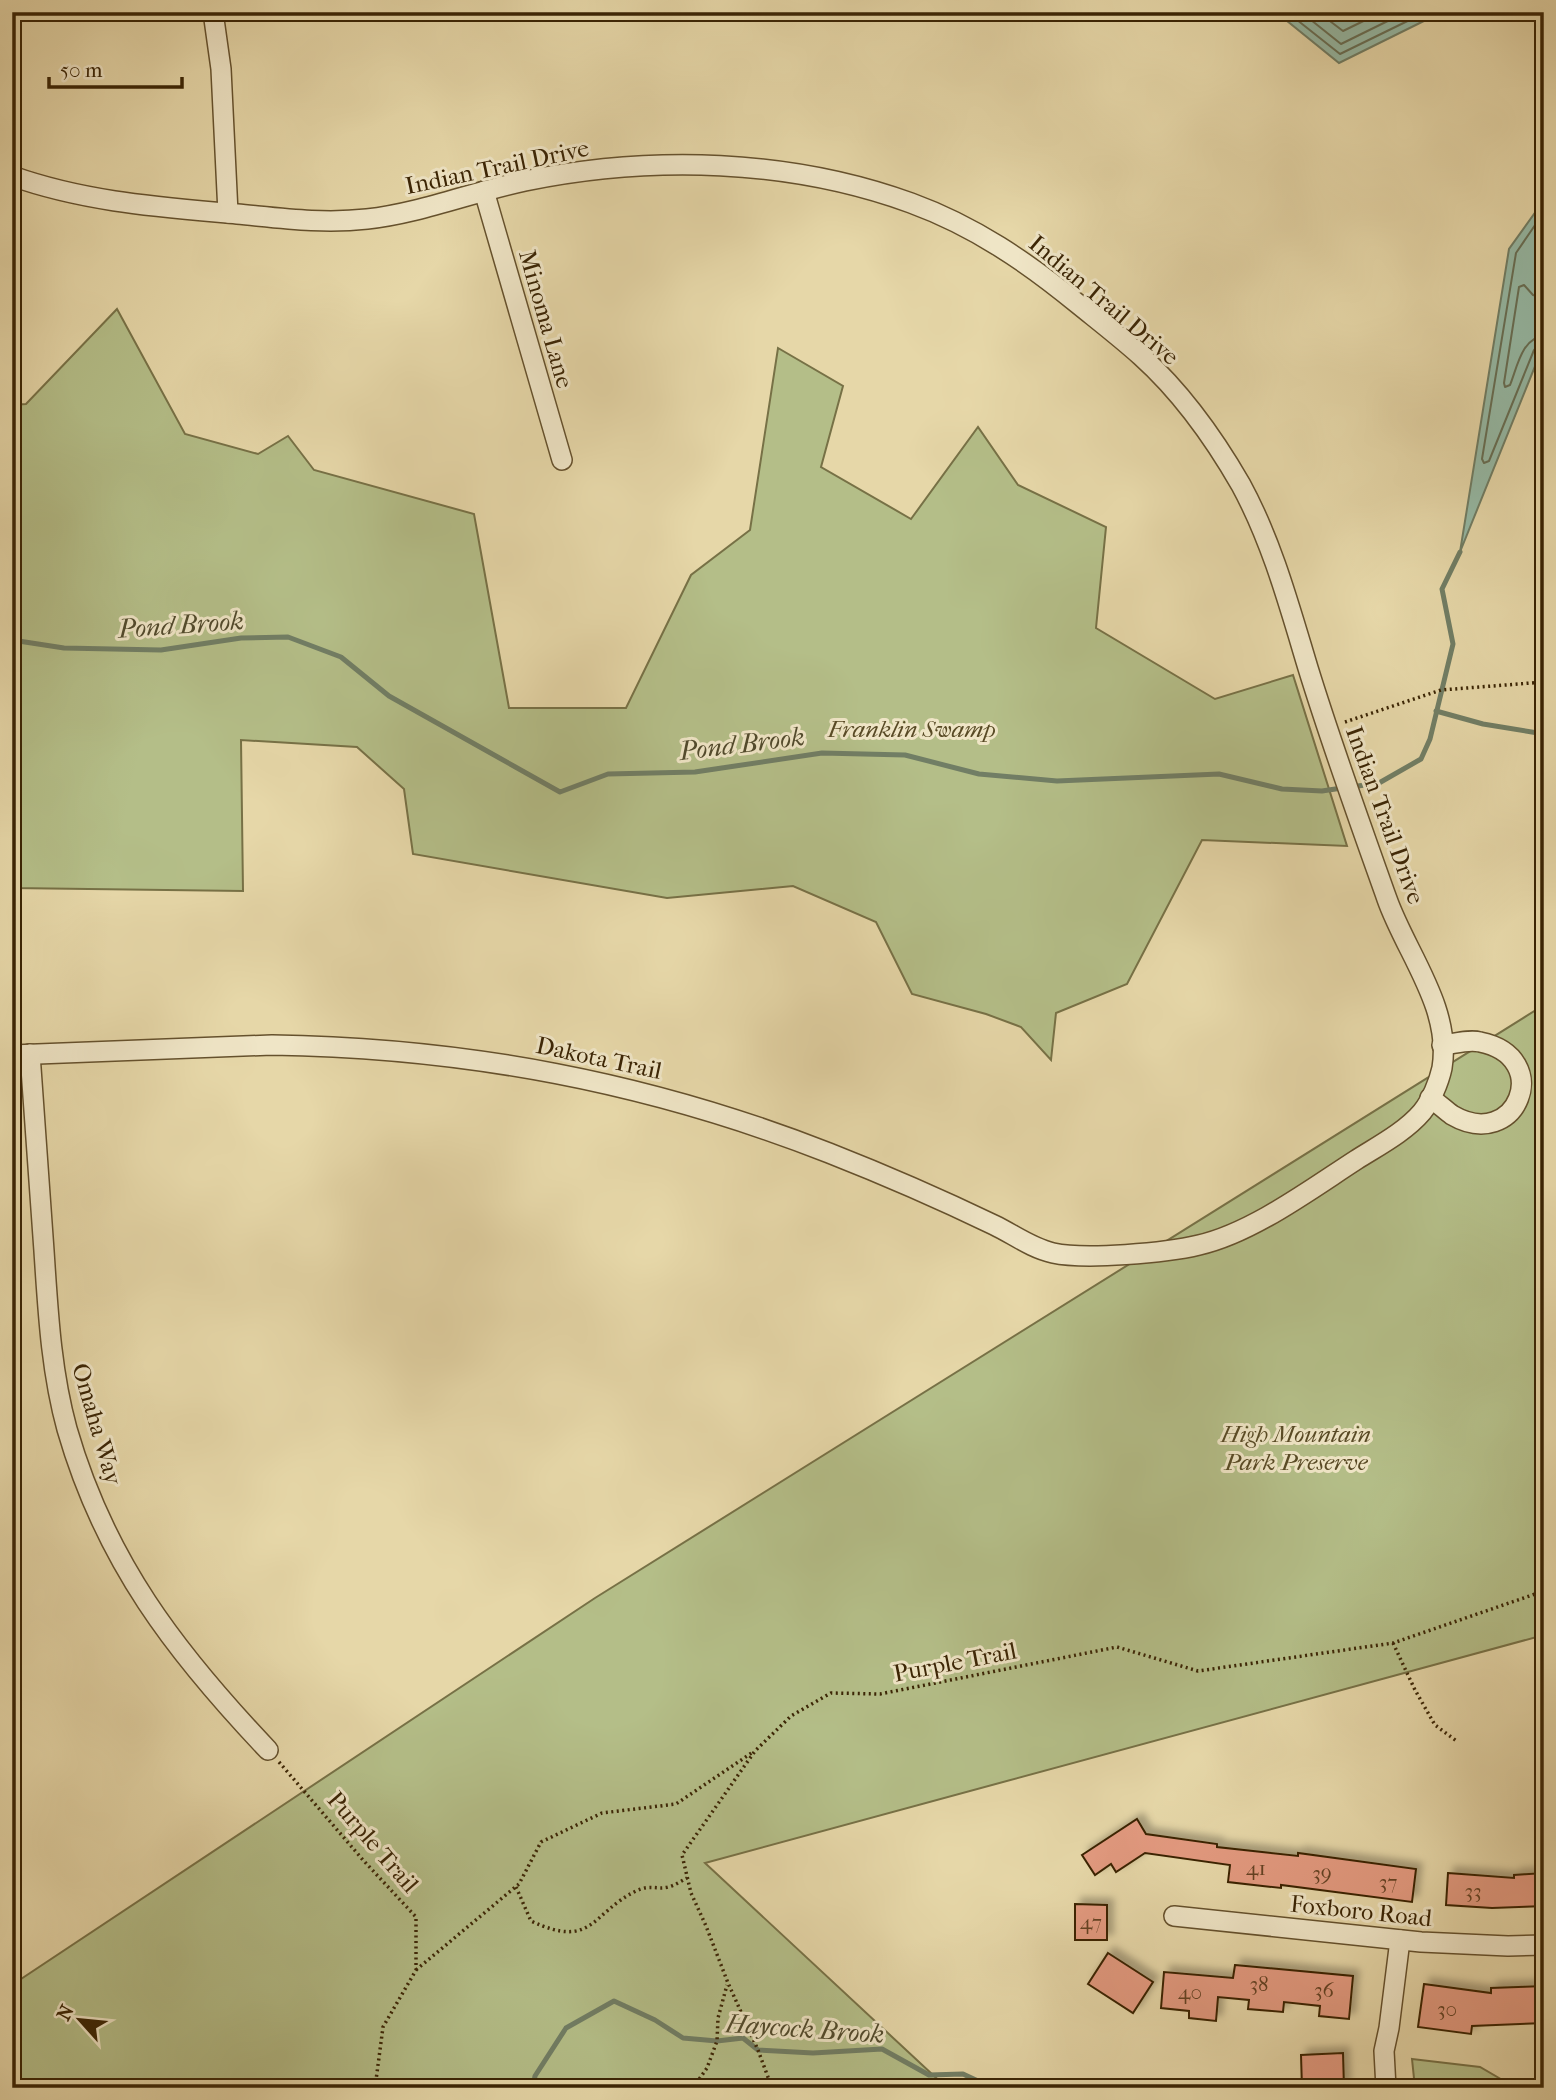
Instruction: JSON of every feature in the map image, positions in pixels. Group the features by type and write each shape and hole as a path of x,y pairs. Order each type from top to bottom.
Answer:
{"street":[{"path":"213,12 221,69 228,213"},
{"name":"Indian Trail Drive","path":"12,176 79,195 130,204 284,220 334,221 413,211 551,176 604,169 657,165 723,166 828,179 920,206 1002,247 1040,273 1138,353 1188,407 1216,444 1245,494 1274,559 1327,727 1390,909 1438,1012 1442,1045 1442,1071 1430,1098 1423,1111 1405,1127 1307,1192 1239,1231 1201,1245 1146,1252"},
{"name":"Minoma Lane","path":"484,191 562,460"},
{"path":"1430,1098 1454,1116 1473,1122 1492,1123 1508,1116 1518,1101 1523,1086 1516,1062 1498,1048 1478,1041 1442,1045"},
{"name":"Dakota Trail","path":"21,1055 272,1045 315,1046 444,1055 547,1070 706,1109 777,1133 848,1160 1053,1253 1086,1255 1146,1252"},
{"name":"Omaha Way","path":"21,1055 49,1335 62,1409 83,1478 103,1526 154,1614 214,1693 268,1750"},
{"name":"Foxboro Road","path":"1174,1916 1399,1940 1477,1946 1544,1945"},
{"path":"1386,2088 1384,2051 1399,1940"}],"path":[{"path":"1327,727 1441,690 1544,682"},
{"name":"Purple Trail","path":"772,2088 691,1893 682,1855 755,1751 791,1716 831,1693 880,1694 1117,1647 1198,1671 1393,1643 1544,1591"},
{"path":"1393,1643 1435,1725 1458,1742"},
{"name":"Purple Trail","path":"268,1750 416,1917 416,1970"},
{"path":"375,2088 383,2027 416,1970 516,1886 541,1842 601,1813 676,1804 755,1751"},
{"path":"516,1886 531,1921 552,1931 574,1931 591,1926 625,1897 638,1890 654,1885 666,1888 688,1878"},
{"path":"693,2088 707,2068 717,2041 718,2018 727,1983"}],"green space":[{"name":"Franklin Swamp","path":"117,309 185,434 258,454 288,436 314,470 474,514 509,708 626,708 691,575 750,530 778,348 843,386 821,467 911,519 978,427 1018,485 1106,527 1096,628 1215,699 1293,675 1347,846 1202,840 1127,984 1056,1013 1051,1060 1021,1027 986,1014 912,994 876,922 793,886 667,898 413,854 404,789 357,747 241,740 243,891 12,888 12,405 26,404"},
{"name":"High Mountain Park Preserve","path":"1544,1005 1544,1635 705,1863 947,2088 12,2088 12,1985 595,1598"},
{"path":"1412,2059 1480,2067 1511,2085 1509,2088 1415,2088"}],"water":[{"path":"1276,12 1442,12 1339,63"},
{"path":"1544,200 1544,255 1535,270 1544,287 1544,344 1460,552 1509,249"}],"building":[{"path":"1137,1819 1146,1834 1217,1844 1217,1847 1298,1856 1298,1853 1416,1869 1412,1902 1281,1885 1281,1888 1228,1882 1230,1865 1145,1853 1116,1872 1111,1864 1095,1875 1082,1855"},
{"path":"1448,1873 1514,1878 1514,1875 1544,1873 1544,1906 1492,1908 1446,1905"},
{"path":"1075,1904 1107,1905 1107,1940 1075,1940"},
{"path":"1108,1953 1153,1982 1133,2013 1088,1984"},
{"path":"1235,1965 1353,1976 1349,2019 1319,2016 1320,2006 1284,2002 1283,2012 1248,2009 1249,2000 1218,1997 1216,2021 1189,2018 1189,2011 1161,2008 1164,1972 1233,1978"},
{"path":"1424,1984 1491,1993 1491,1988 1544,1986 1544,2023 1472,2026 1471,2034 1418,2027"},
{"path":"1343,2053 1344,2088 1302,2088 1301,2055"}],"waterway":[{"name":"Pond Brook","path":"1351,787 1379,783 1421,759 1430,739 1453,644 1442,589 1460,552"},
{"name":"Pond Brook","path":"12,640 64,648 161,650 241,638 288,637 341,657 389,696 560,792 608,774 695,772 822,753 905,755 979,774 1057,781 1219,774 1282,789 1322,791 1342,788"},
{"path":"1436,711 1483,724 1544,734"},
{"name":"Haycock Brook","path":"533,2088 535,2076 566,2028 614,2001 655,2020 683,2038 717,2041 743,2038 758,2050 813,2053 882,2049 929,2075 963,2074 993,2088"}]}
